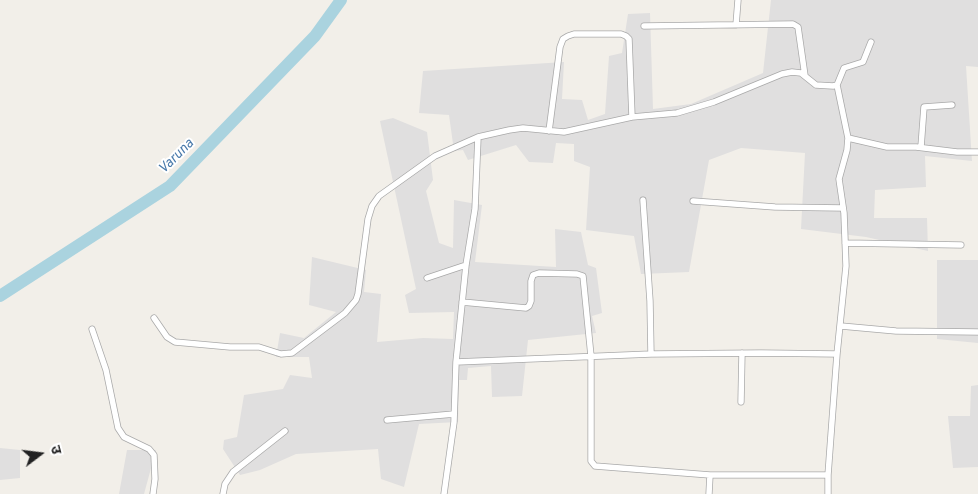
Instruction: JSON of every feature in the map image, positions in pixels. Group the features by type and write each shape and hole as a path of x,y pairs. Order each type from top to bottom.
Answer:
{"street":[{"path":"736,26 738,0"},
{"path":"644,26 796,25 798,27 805,76"},
{"path":"550,131 560,47 563,39 574,34 621,34 629,39 632,117"},
{"path":"828,494 837,354 846,266 843,208 839,179 847,150 848,138 837,85 844,68 863,62 871,42"},
{"path":"154,318 167,337 175,342 230,347 259,347 281,354 292,353 345,313 356,300 368,219 372,206 379,196 435,156 478,137 523,128 564,132 632,117 677,113 714,102 782,74 796,72 805,76 816,85 837,85"},
{"path":"921,147 924,107 952,105"},
{"path":"444,494 454,414 456,362 466,264 475,210 478,137"},
{"path":"848,138 887,147 921,147 957,152 978,152"},
{"path":"643,200 650,301 651,354"},
{"path":"693,201 775,207 843,208"},
{"path":"845,243 961,245"},
{"path":"426,278 466,264"},
{"path":"462,302 526,308 531,301 531,281 533,275 539,273 580,274 584,279 591,356 591,451 593,464 599,467 710,475 828,475"},
{"path":"841,326 896,331 978,332"},
{"path":"92,329 106,370 118,428 124,437 149,449 154,455 155,479 153,494"},
{"path":"741,402 742,353"},
{"path":"456,362 651,354 837,354"},
{"path":"387,420 454,414"},
{"path":"223,494 225,484 233,472 285,431"},
{"path":"709,494 710,475"}],"shaded area":[{"path":"771,0 978,0 978,67 966,66 972,161 925,156 926,187 875,190 874,218 927,218 928,251 866,237 801,229 805,153 741,148 709,160 689,272 641,274 634,236 586,230 590,167 574,161 574,144 556,143 553,163 529,162 516,145 468,160 463,150 454,151 449,115 419,113 423,71 564,62 562,99 582,100 588,120 605,114 609,56 622,53 628,14 650,13 653,109 691,104 763,73"},
{"path":"393,118 427,132 433,180 426,191 439,243 453,248 454,200 482,205 475,262 556,267 555,229 581,232 588,265 596,268 602,313 592,316 596,333 528,340 522,396 492,397 491,366 468,368 467,380 459,380 458,422 419,424 404,487 381,479 378,449 296,454 260,470 240,475 223,449 224,440 237,437 244,395 283,389 290,375 312,378 309,357 276,357 280,333 304,338 336,312 309,305 312,257 366,270 364,292 381,294 377,342 423,338 453,339 454,312 409,313 405,295 416,289 380,121"},
{"path":"937,260 978,260 978,343 937,339"},
{"path":"978,385 978,467 953,468 948,416 970,416 971,386"},
{"path":"0,448 20,450 20,478 0,480"},
{"path":"127,450 156,450 144,494 119,494"}],"waterway":[{"name":"Varuna","path":"0,296 170,186 315,36 341,0"}]}
